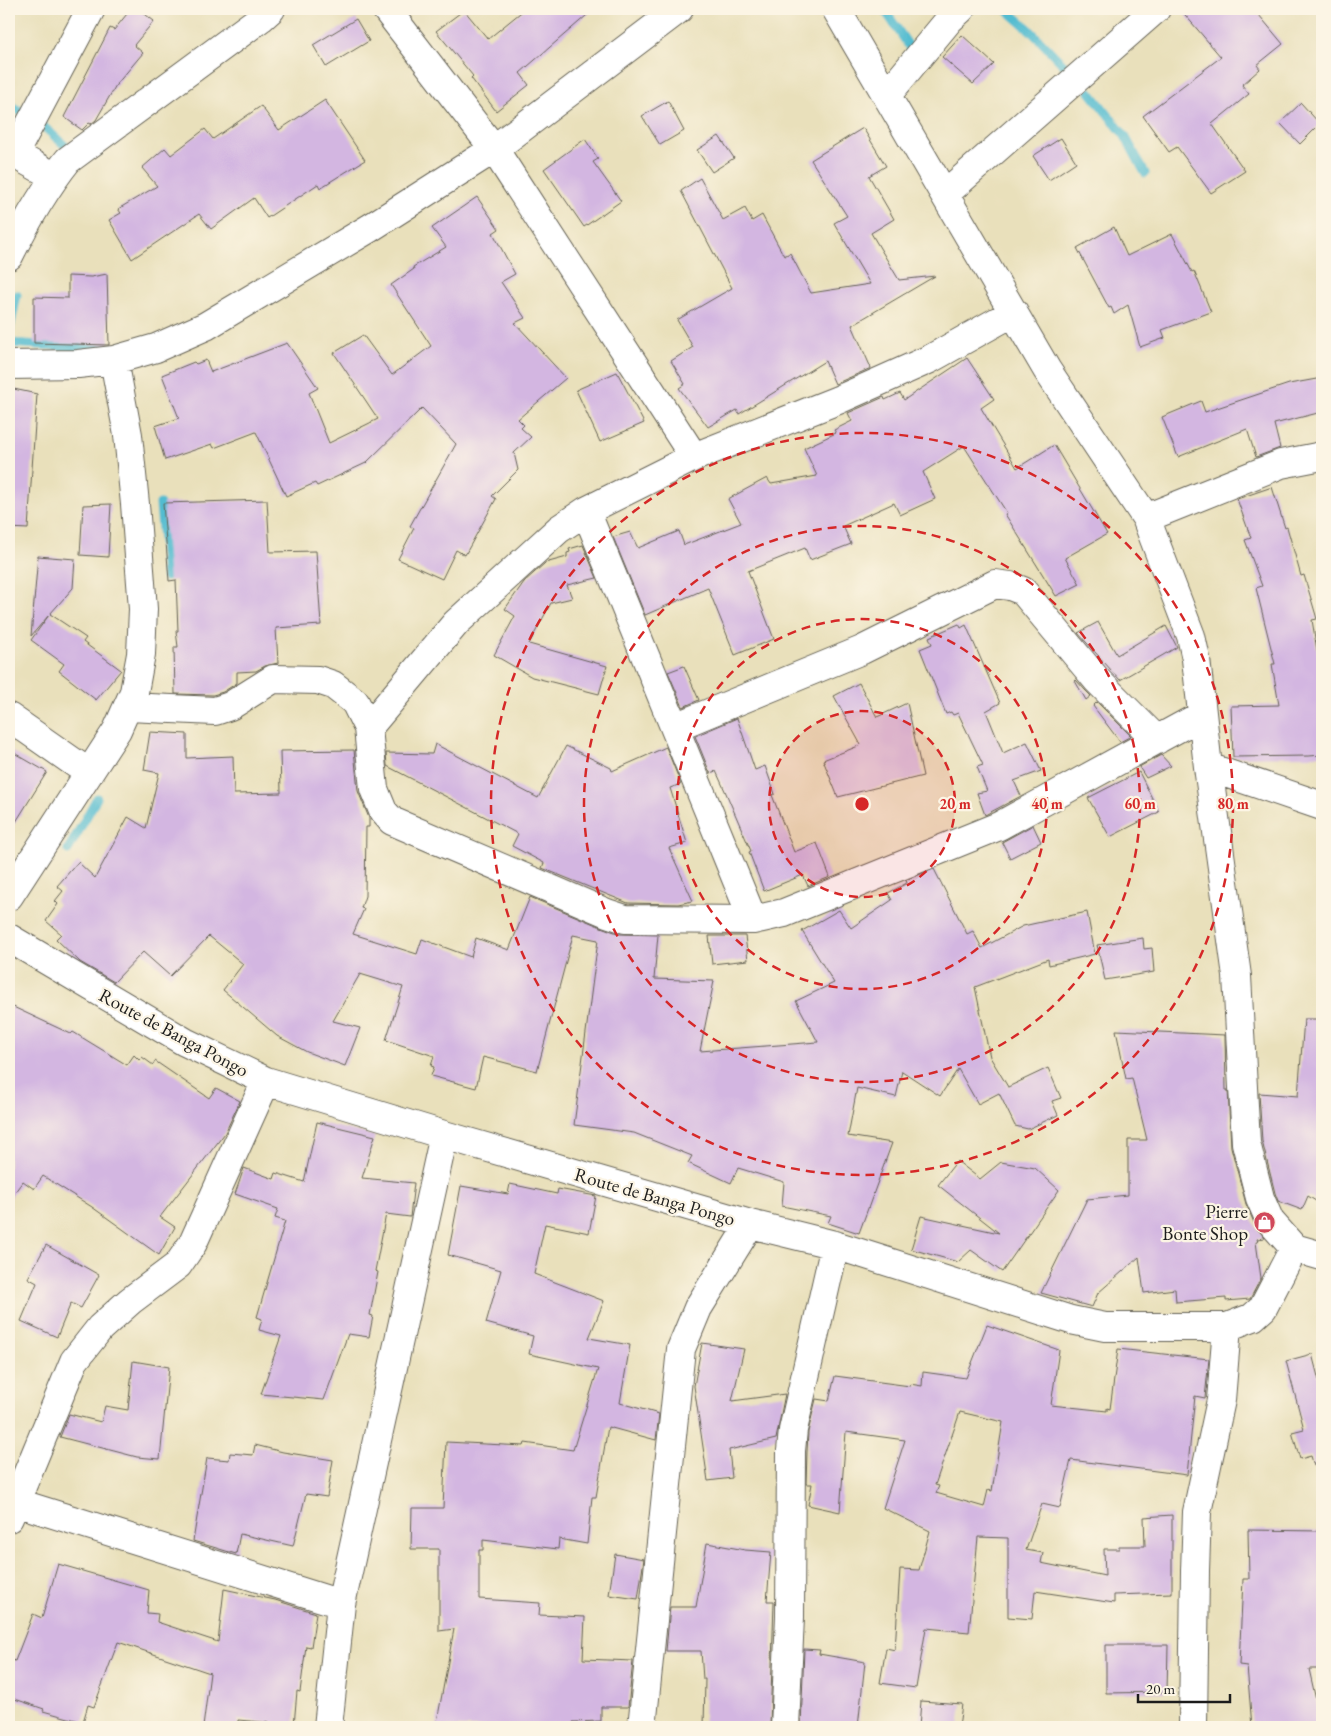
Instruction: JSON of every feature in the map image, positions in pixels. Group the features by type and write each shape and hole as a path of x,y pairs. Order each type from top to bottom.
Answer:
{"street":[{"path":"54,177 11,153 91,9"},
{"path":"9,256 27,220 54,177 68,160 271,9"},
{"path":"386,9 494,149 694,457"},
{"path":"9,365 78,364 114,360 156,348 206,326 370,228 494,149 679,9"},
{"path":"836,9 946,193 1047,370 1146,518 1191,636 1196,659 1208,767 1237,976 1246,1143 1260,1198 1270,1221 1294,1248 1322,1256"},
{"path":"887,95 960,9"},
{"path":"946,193 1156,9"},
{"path":"368,728 456,623 559,530 586,511 694,457 838,400 930,359 1014,312"},
{"path":"9,896 116,730 134,692 141,654 143,609 129,445 114,360"},
{"path":"1146,518 1281,464 1322,456"},
{"path":"586,511 753,920"},
{"path":"675,727 862,650 995,584 1010,586 1023,592 1097,680 1157,740"},
{"path":"128,707 215,711 230,706 273,679 318,680 333,685 355,702 368,728 374,789 383,811 392,822 625,919 753,920 784,913 999,826 1202,715"},
{"path":"9,717 89,773"},
{"path":"1208,767 1322,806"},
{"name":"Route de Banga Pongo","path":"9,938 185,1042 266,1081 750,1224 835,1245 1071,1320 1105,1328 1227,1327 1253,1317 1264,1308 1294,1248"},
{"path":"266,1081 193,1243 178,1265 130,1301 100,1328 74,1361 12,1510 341,1604"},
{"path":"328,1727 341,1604 444,1135"},
{"path":"642,1727 681,1349 698,1308 750,1224"},
{"path":"785,1727 790,1617 791,1451 835,1245"},
{"path":"1193,1727 1197,1512 1221,1400 1227,1327"}],"building":[{"path":"131,9 138,9 154,21 134,45 143,53 116,85 96,120 91,124 89,123 82,130 64,117 110,28 114,30"},
{"path":"525,9 594,9 520,73 529,85 496,111 471,78 473,76 436,31 464,10 488,39"},
{"path":"1180,9 1254,9 1283,44 1257,65 1260,69 1242,85 1249,94 1212,124 1245,171 1211,193 1177,147 1169,152 1143,116 1221,57"},
{"path":"356,19 369,41 326,67 313,45"},
{"path":"962,35 994,64 973,84 942,57"},
{"path":"325,100 365,160 320,188 318,184 267,218 254,198 211,229 199,214 132,259 109,220 121,213 118,209 157,186 142,168 165,148 171,155 205,129 213,139 261,106 279,130"},
{"path":"668,101 684,131 660,145 642,116"},
{"path":"1301,103 1320,124 1300,144 1280,123"},
{"path":"863,128 886,166 869,176 894,219 871,233 899,280 935,276 852,325 871,368 835,384 825,361 739,414 737,410 708,427 679,388 685,384 671,361 693,347 677,320 732,288 681,191 700,178 723,220 745,208 752,221 762,215 784,256 790,253 811,293 870,284 834,223 847,216 811,160"},
{"path":"719,136 734,158 712,172 697,150"},
{"path":"1061,138 1076,162 1049,180 1033,156"},
{"path":"585,139 598,159 593,162 621,201 584,227 544,169"},
{"path":"477,197 499,229 493,233 515,274 501,282 525,318 515,323 566,378 518,419 524,425 521,428 531,437 514,453 518,470 492,496 496,499 465,555 456,550 442,579 398,559 414,528 410,526 456,444 422,408 366,463 317,486 315,483 286,496 256,432 214,448 212,444 165,460 155,426 179,418 162,375 194,362 196,364 206,360 211,372 287,343 318,388 309,393 329,443 378,419 334,353 363,335 392,375 431,346 391,285 414,269 413,267 446,247 432,228"},
{"path":"1114,227 1127,256 1172,234 1192,272 1194,271 1211,312 1162,330 1165,338 1140,347 1128,305 1114,314 1077,248"},
{"path":"107,274 109,345 34,343 34,297 68,298 68,276 91,277"},
{"path":"967,358 994,399 981,408 1017,468 1054,445 1107,534 1065,558 1080,584 1056,596 1005,514 1007,513 964,446 923,472 935,499 900,515 894,503 843,526 851,544 810,560 805,548 748,571 774,639 735,655 708,588 645,615 613,537 630,532 638,548 679,531 684,545 741,523 728,499 767,478 771,484 817,476 804,448 836,433 834,430 852,421 848,413 884,397 885,400 900,393 904,400"},
{"path":"617,372 644,423 600,442 576,390"},
{"path":"1322,378 1322,412 1274,424 1280,448 1256,457 1247,429 1178,457 1162,417 1201,401 1205,412 1289,384"},
{"path":"9,388 37,394 28,529 9,528"},
{"path":"1272,487 1285,528 1287,527 1301,576 1304,575 1317,619 1312,620 1322,680 1322,755 1233,757 1231,706 1279,705 1272,664 1275,664 1256,588 1262,586 1245,540 1251,538 1237,499"},
{"path":"267,500 270,552 316,551 321,625 276,628 278,663 265,666 256,671 237,672 237,683 223,692 213,695 175,694 174,647 178,647 176,631 178,631 176,580 169,581 163,503"},
{"path":"111,504 108,557 80,555 83,505"},
{"path":"583,545 597,578 567,585 572,598 551,603 529,644 607,666 599,694 532,677 494,655 515,616 505,609 524,582 545,563 567,557 567,553 570,552 569,549"},
{"path":"38,556 75,559 73,588 50,614 86,638 83,642 121,670 96,700 59,671 64,664 31,640 49,615 31,636"},
{"path":"1098,622 1117,655 1166,626 1177,647 1120,680 1078,633"},
{"path":"959,624 961,628 966,625 1000,703 986,711 1003,753 1027,742 1041,771 1014,781 1021,796 985,815 977,793 987,791 977,767 983,765 958,713 953,715 951,712 946,714 920,649 932,644 929,637"},
{"path":"684,666 699,700 683,707 668,672"},
{"path":"1075,681 1091,696 1086,700"},
{"path":"859,683 877,717 907,703 923,776 838,797 823,760 861,745 834,696"},
{"path":"1097,702 1131,736 1120,742 1093,706"},
{"path":"737,718 755,770 765,766 775,794 772,795 794,852 817,843 830,877 808,886 803,875 764,891 749,852 751,851 726,793 716,771 710,773 695,736"},
{"path":"150,732 187,734 187,758 233,756 234,794 281,793 280,751 354,750 358,791 369,818 369,827 366,827 365,896 361,908 364,909 353,934 417,954 422,939 471,957 476,938 509,950 530,897 620,934 658,935 654,979 714,981 700,1051 818,1042 796,1001 834,983 802,931 839,910 851,928 892,900 888,893 907,883 906,880 934,869 967,934 973,931 982,948 1023,926 1087,912 1095,954 1049,965 1048,959 975,987 990,1057 1008,1087 1048,1068 1061,1098 1052,1101 1058,1115 1028,1129 1015,1126 999,1093 978,1104 958,1069 940,1096 902,1071 896,1097 857,1088 848,1136 892,1143 859,1233 828,1223 831,1216 782,1206 784,1182 738,1168 731,1183 688,1163 692,1156 634,1133 574,1125 598,940 573,935 537,1071 483,1057 476,1088 431,1076 434,1067 431,1066 434,1056 386,1040 403,987 360,974 333,1021 360,1028 345,1066 307,1052 277,1036 223,990 243,964 209,936 170,976 143,952 114,982 80,962 56,939 61,934 46,921 58,904 55,901 63,891 57,886 78,862 95,878 128,817 146,828 159,773 144,770"},
{"path":"435,744 538,798 566,746 611,768 612,771 666,747 681,784 670,788 687,843 669,848 693,901 678,904 628,903 542,868 544,863 512,846 518,834 387,766 386,753 432,754"},
{"path":"9,750 47,772 9,833"},
{"path":"1161,755 1171,766 1146,778 1139,767"},
{"path":"1139,772 1159,812 1110,837 1088,798"},
{"path":"1033,825 1041,842 1010,858 1002,842"},
{"path":"709,936 745,936 748,960 712,964"},
{"path":"1143,938 1144,949 1152,948 1154,972 1105,980 1097,945"},
{"path":"9,1005 71,1034 73,1032 127,1065 134,1055 139,1060 142,1057 153,1065 155,1061 209,1098 216,1088 240,1101 225,1133 160,1217 175,1227 159,1255 92,1207 43,1176 34,1189 23,1181 9,1200"},
{"path":"1304,1019 1322,1019 1322,1205 1308,1196 1302,1210 1278,1201 1275,1193 1262,1141 1259,1093 1298,1096"},
{"path":"1116,1030 1225,1035 1226,1090 1228,1090 1231,1147 1246,1204 1256,1227 1265,1238 1257,1239 1258,1242 1256,1242 1261,1278 1250,1299 1226,1301 1226,1298 1176,1302 1175,1289 1144,1293 1139,1257 1098,1293 1092,1307 1041,1293 1087,1199 1128,1195 1128,1140 1147,1140 1132,1078 1126,1079"},
{"path":"317,1122 375,1136 362,1178 414,1183 410,1217 386,1214 375,1271 378,1272 370,1315 373,1316 369,1337 348,1334 324,1400 261,1394 281,1336 259,1330 262,1319 257,1317 285,1221 275,1218 278,1209 235,1194 244,1168 274,1179 276,1173 304,1182"},
{"path":"957,1161 980,1179 1001,1162 1035,1168 1059,1190 1002,1272 971,1250 958,1262 911,1249 921,1216 999,1233 938,1185"},
{"path":"510,1184 557,1194 558,1189 596,1196 589,1233 545,1224 534,1274 604,1301 589,1338 630,1345 620,1403 659,1414 656,1440 608,1427 596,1497 592,1497 587,1544 559,1539 558,1549 483,1540 483,1550 479,1550 479,1599 540,1603 539,1615 585,1617 583,1659 633,1661 628,1707 601,1707 601,1721 573,1722 574,1725 545,1727 436,1727 454,1629 439,1631 439,1549 411,1549 412,1508 443,1508 446,1442 524,1446 525,1443 573,1450 598,1369 529,1354 533,1336 486,1323 501,1270 448,1255 461,1186 508,1194"},
{"path":"46,1245 99,1275 81,1308 71,1303 57,1337 21,1321 37,1283 28,1278"},
{"path":"987,1325 1059,1350 1051,1405 1107,1411 1107,1408 1110,1409 1118,1349 1209,1359 1205,1398 1195,1396 1187,1475 1071,1460 1060,1508 1042,1504 1026,1550 1043,1553 1041,1563 1105,1576 1104,1549 1119,1549 1119,1546 1145,1546 1144,1517 1172,1515 1172,1593 1114,1595 1114,1603 1035,1591 1032,1619 1008,1617 1008,1538 978,1537 969,1632 926,1628 916,1688 880,1683 886,1648 895,1650 900,1569 919,1570 930,1531 883,1508 905,1440 846,1432 840,1512 808,1505 812,1484 806,1484 808,1432 816,1399 829,1401 835,1376 910,1386 910,1384 922,1386 923,1372 966,1378","holes":["960,1412 1003,1422 992,1491 988,1490 984,1507 936,1493 939,1486 935,1485"]},
{"path":"702,1343 744,1349 732,1401 785,1394 776,1439 729,1450 732,1478 708,1481 694,1386"},
{"path":"1312,1354 1322,1392 1322,1465 1314,1466 1311,1456 1300,1459 1292,1432 1304,1429 1286,1361"},
{"path":"133,1361 169,1367 160,1459 137,1457 60,1437 69,1414 101,1422 105,1406 128,1410"},
{"path":"255,1445 283,1452 333,1460 327,1497 306,1494 293,1546 240,1534 236,1554 193,1541 207,1458 229,1460 230,1453 253,1455"},
{"path":"1248,1530 1322,1531 1322,1669 1309,1669 1322,1727 1252,1727 1247,1666 1239,1665 1243,1579 1249,1579"},
{"path":"707,1543 745,1550 771,1552 767,1601 774,1601 770,1727 704,1727 705,1679 703,1679 701,1651 666,1651 670,1607 696,1607"},
{"path":"615,1554 644,1559 638,1599 609,1595"},
{"path":"58,1564 149,1590 147,1613 158,1614 157,1622 218,1642 224,1589 275,1600 316,1613 311,1647 306,1646 300,1692 297,1691 294,1725 238,1720 238,1727 203,1727 210,1673 118,1642 94,1707 88,1705 83,1722 43,1711 44,1709 9,1697 9,1659 15,1661 33,1614 42,1618"},
{"path":"1106,1645 1168,1645 1167,1692 1106,1693"},
{"path":"804,1649 820,1650 819,1654 865,1662 858,1727 801,1727"},
{"path":"921,1701 962,1704 959,1727 919,1727"}],"waterway":[{"path":"884,9 915,55"},
{"path":"1006,9 1030,30 1075,77"},
{"path":"1090,92 1125,136 1145,173"},
{"path":"9,105 35,119 73,151"},
{"path":"9,333 17,295"},
{"path":"9,343 103,349"},
{"path":"160,504 166,577"},
{"path":"68,850 97,798"}],"place":[{"name":"Pierre Bonte Shop","path":"1264,1222"}]}
